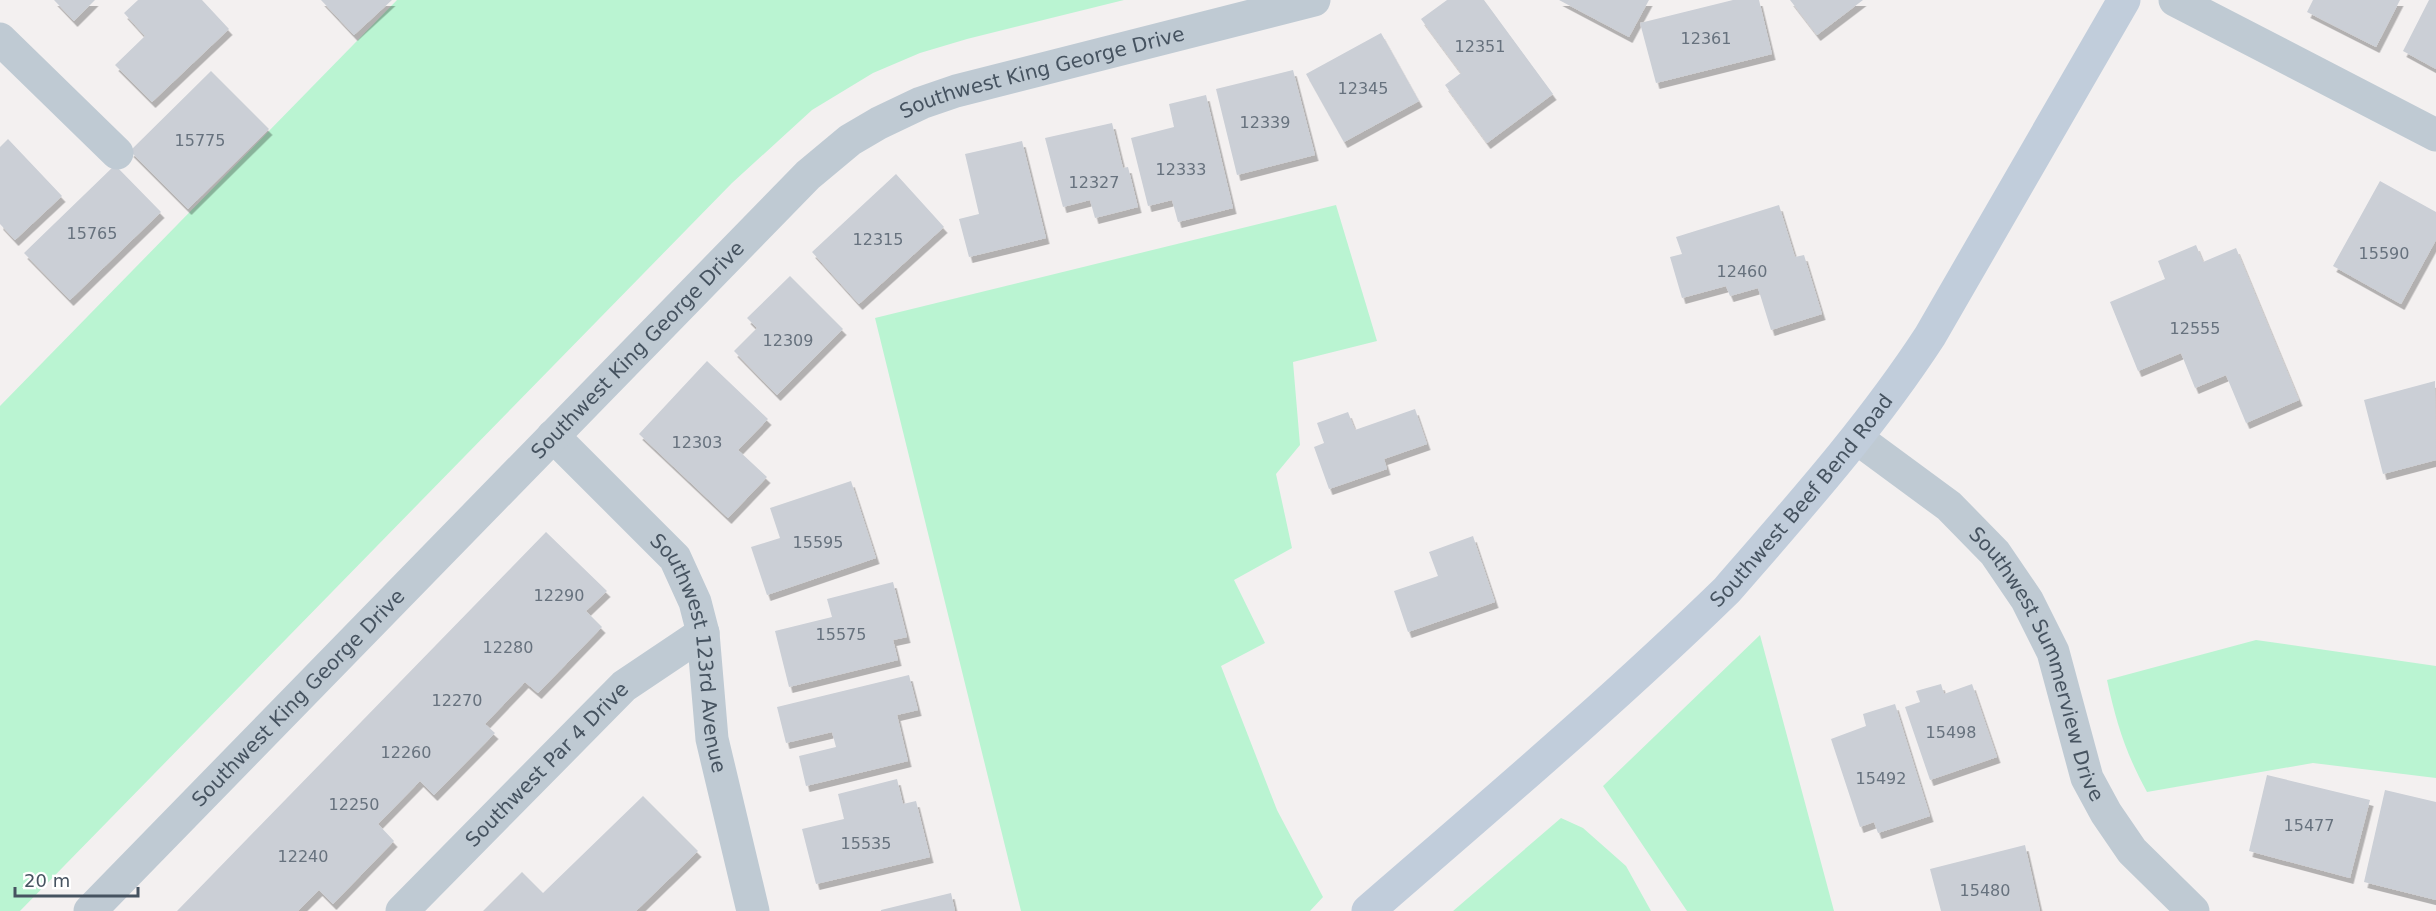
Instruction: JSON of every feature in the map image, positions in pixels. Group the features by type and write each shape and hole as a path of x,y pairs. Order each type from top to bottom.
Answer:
{"main road":[{"name":"Southwest Beef Bend Road","path":"1368,911 1635,677 1714,603 1858,439 1930,336 2124,0"}],"street":[{"name":"Southwest King George Drive","path":"90,911 808,175 850,140 921,103 956,91 1314,0"},
{"path":"2175,0 2436,135"},
{"path":"0,39 117,153"},
{"name":"Southwest 123rd Avenue","path":"553,436 675,558 695,602 703,633 712,739 753,911"},
{"name":"Southwest Summerview Drive","path":"1858,439 1949,506 1995,553 2027,600 2053,652 2087,778 2106,813 2132,851 2193,911"},
{"name":"Southwest Par 4 Drive","path":"402,911 624,686 703,633"}],"green space":[{"path":"397,0 1124,0 920,53 873,73 812,110 732,183 20,911 0,911 0,406"},
{"path":"1336,205 1377,341 1293,362 1300,445 1276,474 1292,548 1234,580 1265,643 1221,666 1277,810 1323,897 1310,911 1021,911 875,318"},
{"path":"1760,635 1834,911 1687,911 1603,786"},
{"path":"2256,640 2436,666 2436,778 2313,763 2147,792 2122,738 2107,680"},
{"path":"1561,818 1583,828 1626,866 1651,911 1453,911"}],"building":[{"path":"54,0 95,0 74,21"},
{"path":"138,0 202,0 229,29 152,102 115,65 145,36 124,13"},
{"path":"321,0 392,0 354,35"},
{"path":"1447,0 1484,0 1553,94 1487,143 1445,85 1461,73 1421,19"},
{"path":"1559,0 1649,0 1629,37"},
{"path":"1733,0 1759,0 1772,54 1656,83 1640,23"},
{"path":"1790,0 1863,0 1817,35"},
{"path":"2313,0 2400,0 2376,47 2307,12"},
{"path":"2429,0 2436,0 2436,69 2403,51"},
{"path":"1381,33 1419,101 1344,142 1306,74"},
{"path":"1293,70 1315,155 1237,175 1216,89"},
{"path":"211,71 269,129 188,209 130,151"},
{"path":"1206,95 1233,208 1178,222 1172,200 1148,206 1131,138 1174,127 1169,104"},
{"path":"1112,123 1123,168 1128,167 1138,207 1095,218 1090,200 1063,207 1045,138"},
{"path":"8,139 62,196 15,240 0,224 0,147"},
{"path":"1022,141 1046,238 969,257 959,219 979,214 965,154"},
{"path":"115,165 161,212 70,300 24,253"},
{"path":"896,174 944,227 859,304 812,252"},
{"path":"2380,181 2436,212 2436,240 2401,304 2333,266"},
{"path":"1779,205 1795,257 1804,255 1822,314 1771,330 1758,288 1730,296 1726,286 1682,298 1670,257 1682,254 1676,237"},
{"path":"2196,245 2203,262 2236,248 2299,400 2246,423 2226,375 2195,388 2181,353 2138,371 2110,302 2165,279 2158,261"},
{"path":"790,276 843,329 777,395 734,351 757,328 747,318"},
{"path":"707,361 768,419 738,450 767,477 728,518 639,434"},
{"path":"2435,381 2436,460 2383,474 2364,400"},
{"path":"1415,409 1427,444 1384,459 1387,469 1329,489 1314,447 1324,443 1317,423 1348,412 1355,430"},
{"path":"851,481 876,558 767,595 751,547 780,538 770,508"},
{"path":"546,532 607,591 586,611 602,627 538,693 525,682 485,724 495,733 434,795 420,781 378,824 394,841 333,904 319,890 298,911 177,911"},
{"path":"1473,536 1495,602 1408,632 1394,591 1438,576 1429,552"},
{"path":"893,582 907,637 893,640 898,660 789,687 775,631 832,617 827,599"},
{"path":"909,675 918,710 897,715 908,761 806,786 799,756 836,747 832,732 786,743 777,707"},
{"path":"1941,684 1944,694 1972,684 1997,757 1930,780 1905,707 1920,702 1916,691"},
{"path":"1895,704 1930,816 1878,833 1874,822 1860,827 1831,739 1866,726 1863,714"},
{"path":"2267,775 2370,800 2350,878 2249,851"},
{"path":"897,779 903,804 916,801 930,857 816,884 802,829 844,819 838,794"},
{"path":"2385,790 2436,802 2436,900 2364,882"},
{"path":"643,796 698,851 636,911 483,911 522,872 543,893"},
{"path":"2025,845 2040,911 1941,911 1930,869"},
{"path":"951,893 955,911 881,911 881,910"}]}
